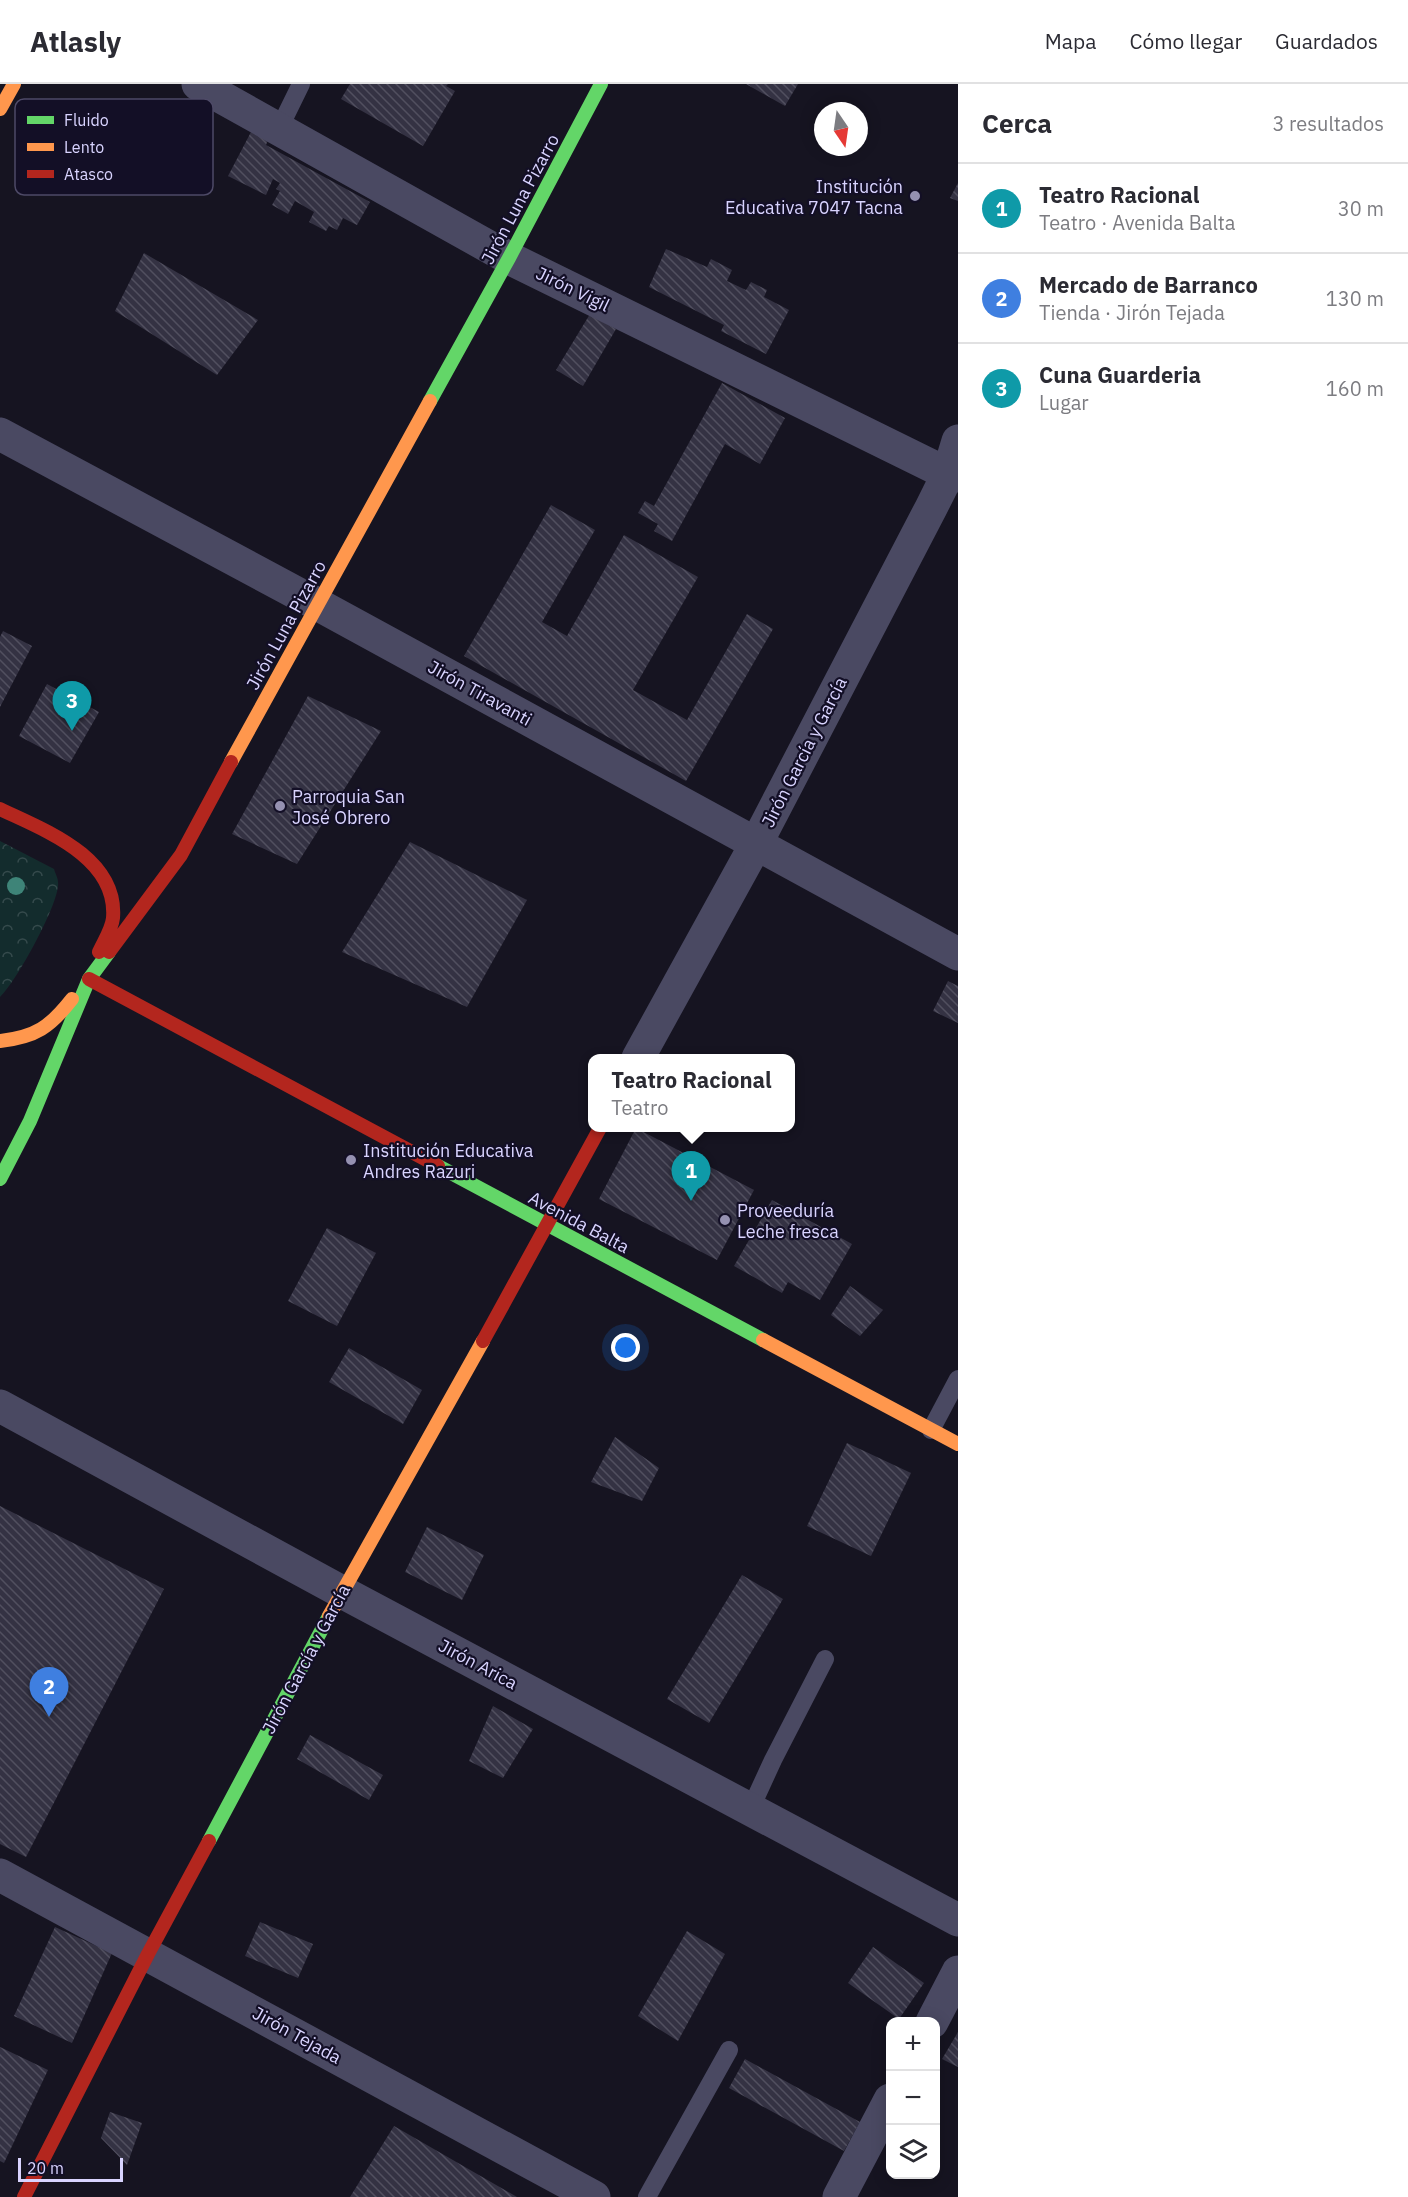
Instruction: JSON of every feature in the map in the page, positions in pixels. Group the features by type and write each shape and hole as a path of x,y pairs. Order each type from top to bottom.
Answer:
{"street":[{"path":"0,110 14,84"},
{"name":"Jirón Vigil","path":"198,84 509,258 953,475"},
{"name":"Jirón Luna Pizarro","path":"0,1179 30,1121 88,980 181,855 509,258 601,84"},
{"name":"Jirón Tiravanti","path":"0,434 317,604 958,954"},
{"name":"Jirón García y García","path":"641,1054 953,475 958,441"},
{"path":"0,809 74,846 102,874 110,892 113,918 88,980 53,1024 23,1039 0,1041"},
{"name":"Avenida Balta","path":"88,980 958,1444"},
{"name":"Jirón García y García","path":"24,2197 148,1954 342,1592 548,1226 598,1132"},
{"name":"Jirón Arica","path":"0,1406 342,1592 958,1920"},
{"name":"Jirón Tejada","path":"0,1875 594,2197"},
{"path":"935,2017 958,1972"},
{"path":"839,2197 886,2109"}],"lane":[{"path":"279,129 301,84"},
{"path":"931,1430 958,1379"},
{"path":"750,1810 825,1659"},
{"path":"647,2197 729,2050"}],"green space":[{"path":"0,841 54,869 58,882 52,906 36,942 16,976 0,997"}],"building":[{"path":"350,84 448,84 446,86 455,91 423,146 341,99"},
{"path":"746,84 798,84 785,106"},
{"path":"251,132 268,140 266,145 370,202 357,225 343,218 337,230 329,226 326,231 309,222 314,212 295,201 288,214 272,205 280,191 276,189 280,183 273,179 266,195 228,176"},
{"path":"958,183 958,201 950,198"},
{"path":"666,249 707,267 711,259 732,270 727,281 746,290 751,282 767,290 764,297 789,310 766,354 721,331 724,325 649,287"},
{"path":"144,253 258,320 217,375 115,311"},
{"path":"590,314 616,329 583,386 556,370"},
{"path":"722,383 785,418 760,464 725,444 672,541 654,531 658,524 638,513 645,501 654,506"},
{"path":"551,505 595,530 542,622 567,636 624,535 698,577 633,690 687,720 747,614 773,629 686,781 464,656"},
{"path":"3,631 32,646 0,707 0,637"},
{"path":"47,684 99,712 70,763 19,736"},
{"path":"308,696 381,731 297,864 232,834"},
{"path":"410,842 527,900 467,1007 342,952"},
{"path":"948,981 958,986 958,1023 933,1011"},
{"path":"634,1132 644,1132 754,1190 717,1260 599,1199"},
{"path":"772,1200 852,1244 820,1300 788,1282 782,1293 734,1266"},
{"path":"327,1228 376,1253 337,1326 288,1301"},
{"path":"850,1286 883,1310 860,1336 831,1315"},
{"path":"349,1348 422,1390 403,1424 329,1382"},
{"path":"615,1437 659,1468 642,1501 591,1482"},
{"path":"847,1443 911,1473 871,1556 807,1526"},
{"path":"0,1506 164,1589 26,1857 0,1844"},
{"path":"427,1527 484,1555 462,1600 405,1572"},
{"path":"742,1575 783,1599 709,1723 667,1699"},
{"path":"493,1706 533,1729 503,1778 469,1761"},
{"path":"310,1735 383,1775 369,1800 297,1759"},
{"path":"260,1922 313,1944 298,1978 245,1956"},
{"path":"55,1927 112,1953 72,2043 14,2016"},
{"path":"687,1931 725,1954 678,2041 638,2016"},
{"path":"873,1947 924,1983 900,2017 896,2017 848,1983"},
{"path":"958,2032 958,2067 942,2059"},
{"path":"0,2047 48,2070 4,2163 0,2161"},
{"path":"745,2059 860,2122 844,2151 729,2088"},
{"path":"110,2112 142,2123 127,2165 101,2138"},
{"path":"394,2126 517,2197 350,2197"}],"traffic: fast":[{"path":"430,401 601,84"},
{"path":"0,1179 30,1121 89,979 109,952"},
{"path":"438,1166 763,1340"},
{"path":"209,1841 329,1616"}],"traffic: slow":[{"path":"0,109 14,84"},
{"path":"231,762 430,401"},
{"path":"0,1041 23,1037 41,1029 57,1017 72,999"},
{"path":"763,1340 958,1444"},
{"path":"329,1616 483,1341"}],"traffic: jam":[{"path":"109,952 181,855 231,762"},
{"path":"0,809 37,826 75,848 104,878 111,897 113,918 99,952"},
{"path":"89,979 438,1166"},
{"path":"483,1341 598,1132"},
{"path":"24,2197 148,1954 209,1841"}],"place":[{"name":"Institución Educativa 7047 Tacna","path":"915,196"},
{"name":"Cuna Guarderia","path":"72,731"},
{"name":"Parroquia San José Obrero","path":"280,806"},
{"name":"Institución Educativa Andres Razuri","path":"351,1160"},
{"name":"Teatro Racional","path":"691,1201"},
{"name":"Proveeduría Leche fresca","path":"725,1220"},
{"name":"Mercado de Barranco","path":"49,1717"}]}
